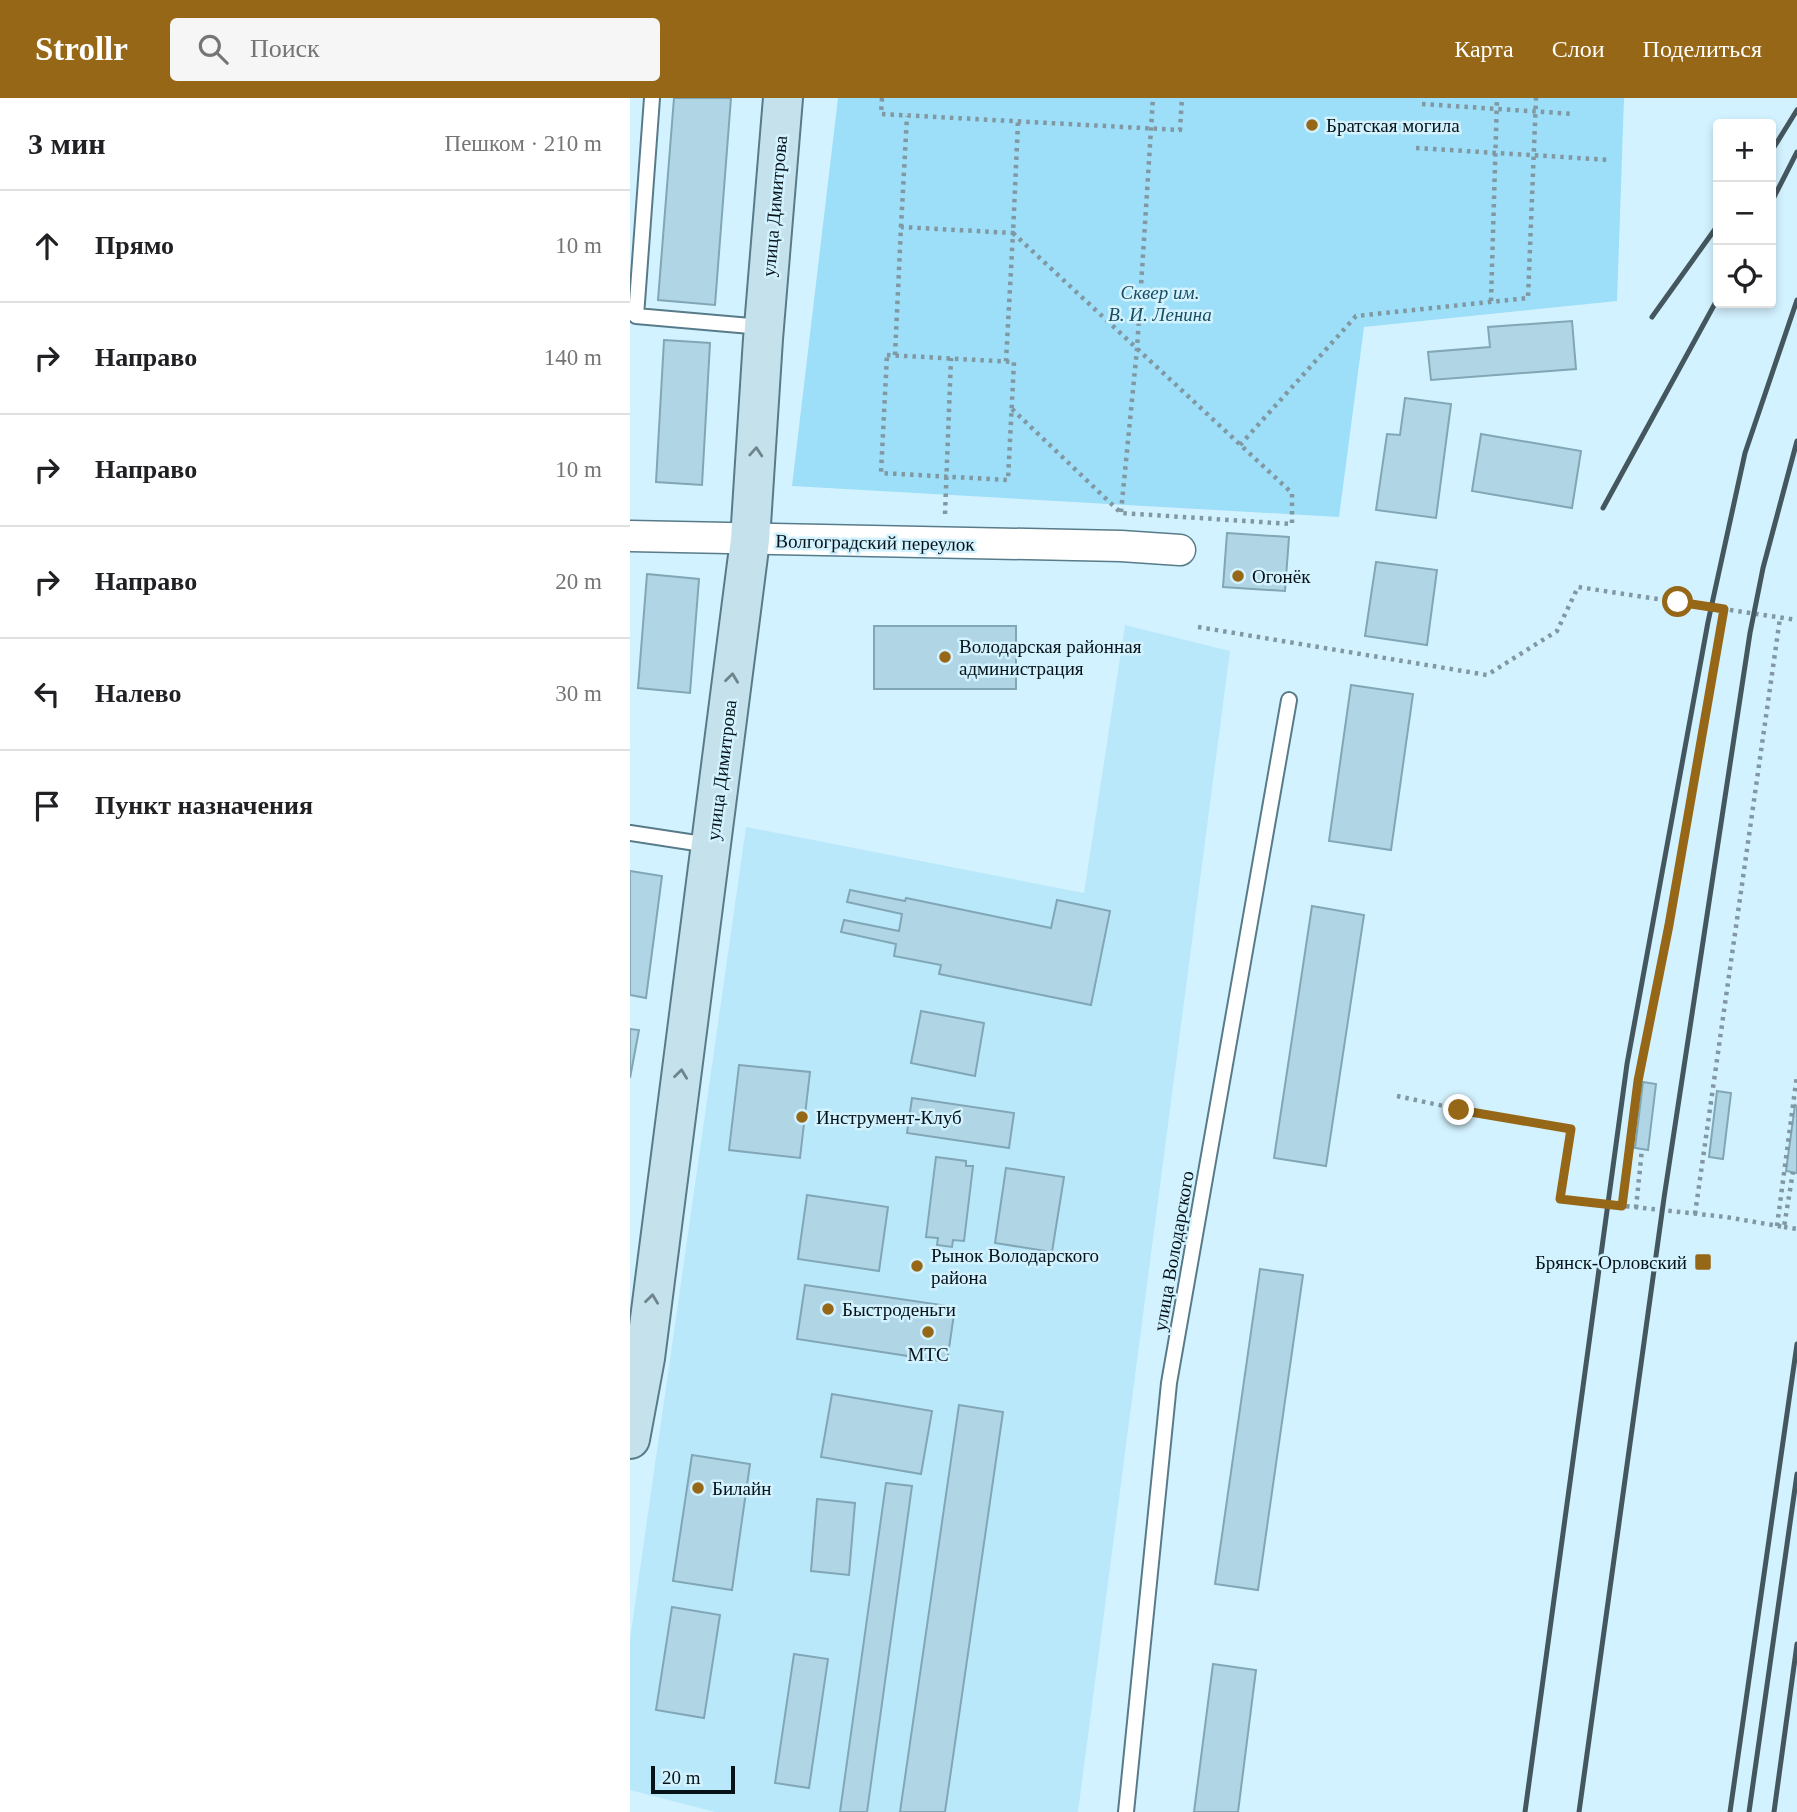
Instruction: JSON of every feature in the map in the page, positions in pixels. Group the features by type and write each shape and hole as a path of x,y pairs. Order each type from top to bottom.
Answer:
{"main road":[{"name":"улица Димитрова","path":"630,1439 637,1357 711,845 750,540 783,98"}],"street":[{"name":"Волгоградский переулок","path":"630,536 1121,546 1180,550"}],"lane":[{"path":"652,98 636,233 636,316 764,327"},
{"name":"улица Володарского","path":"1126,1812 1169,1383 1289,701"},
{"path":"630,833 711,845"}],"path":[{"path":"882,98 881,114 1180,130 1182,98"},
{"path":"1121,546 1121,513 1138,349 1153,98"},
{"path":"1491,301 1497,98"},
{"path":"1240,444 1356,316 1528,298 1536,98"},
{"path":"1422,104 1574,114"},
{"path":"895,355 907,116"},
{"path":"1006,361 1018,122"},
{"path":"1416,148 1611,160"},
{"path":"901,227 1013,233 1292,493 1292,524 1121,513 1012,409"},
{"path":"887,355 951,358 1014,362 1008,480 881,473 887,355"},
{"path":"944,543 951,358"},
{"path":"1198,627 1487,675 1557,631 1578,587 1797,620"},
{"path":"1622,1206 1638,1081 1669,925 1724,609"},
{"path":"1695,1214 1780,618"},
{"path":"1777,1226 1797,1075"},
{"path":"1397,1096 1495,1117 1571,1129 1560,1199 1797,1229"},
{"path":"1636,1208 1642,1149"},
{"path":"1784,1227 1793,1172"}],"shaded area":[{"name":"Рынок Володарского района","path":"1125,625 1230,651 1078,1812 715,1812 630,1790 630,1639 746,827 1084,893"}],"green space":[{"name":"Сквер им. В. И. Ленина","path":"838,98 1624,98 1617,301 1364,327 1339,517 792,486"}],"building":[{"path":"674,98 731,98 715,305 658,300"},
{"path":"1572,321 1576,369 1431,380 1428,352 1490,347 1488,327"},
{"path":"664,340 710,343 702,485 656,482"},
{"path":"1405,398 1451,404 1436,518 1376,510 1387,434 1400,435"},
{"path":"1481,434 1581,451 1572,508 1472,491"},
{"path":"1227,533 1289,537 1285,591 1223,587"},
{"path":"1376,562 1437,570 1427,645 1365,636"},
{"path":"647,574 699,579 690,693 638,688"},
{"name":"Володарская районная администрация","path":"874,626 1016,626 1016,689 874,689"},
{"path":"1351,685 1413,694 1391,850 1329,841"},
{"path":"630,871 662,876 646,998 630,995"},
{"path":"850,890 905,901 906,898 1051,928 1057,900 1110,911 1091,1005 939,974 941,965 894,956 896,944 841,932 844,920 899,931 902,914 847,902"},
{"path":"1312,906 1364,915 1326,1166 1274,1158"},
{"path":"921,1011 984,1023 975,1076 911,1063"},
{"path":"630,1029 639,1030 630,1078"},
{"path":"739,1065 810,1072 800,1158 729,1150"},
{"path":"1643,1082 1656,1084 1648,1150 1635,1148"},
{"path":"1717,1091 1731,1093 1723,1159 1709,1157"},
{"path":"912,1098 1014,1113 1009,1148 907,1133"},
{"path":"1795,1105 1797,1106 1797,1173 1786,1171"},
{"path":"936,1157 966,1161 966,1166 973,1166 964,1241 953,1240 952,1247 937,1245 938,1238 926,1237"},
{"path":"1006,1168 1064,1177 1052,1252 995,1243"},
{"path":"807,1195 888,1207 879,1271 798,1259"},
{"path":"1260,1269 1303,1275 1258,1590 1215,1584"},
{"path":"805,1285 955,1307 947,1362 797,1339"},
{"path":"832,1394 932,1411 921,1474 821,1457"},
{"path":"959,1405 1003,1412 945,1812 900,1812"},
{"path":"692,1455 750,1464 732,1590 673,1581"},
{"path":"886,1483 912,1486 867,1812 840,1812"},
{"path":"817,1499 855,1503 849,1575 811,1571"},
{"path":"672,1607 720,1615 704,1718 656,1710"},
{"path":"794,1654 828,1659 809,1788 775,1783"},
{"path":"1213,1664 1256,1670 1238,1812 1194,1812"}],"railway":[{"path":"1776,144 1797,110"},
{"path":"1776,193 1797,152"},
{"path":"1652,317 1713,232"},
{"path":"1525,1812 1627,1064 1708,622 1745,453 1797,300"},
{"path":"1603,508 1713,307"},
{"path":"1579,1812 1664,1198 1750,633 1763,568 1797,441"},
{"path":"1730,1812 1797,1344"},
{"path":"1749,1812 1797,1474"},
{"path":"1774,1812 1797,1644"}],"place":[{"name":"Братская могила","path":"1312,125"},
{"name":"Огонёк","path":"1238,576"},
{"name":"Володарская районная администрация","path":"945,657"},
{"name":"Инструмент-Клуб","path":"802,1117"},
{"name":"Брянск-Орловский","path":"1703,1262"},
{"name":"Рынок Володарского района","path":"917,1266"},
{"name":"Быстроденьги","path":"828,1309"},
{"name":"МТС","path":"928,1332"},
{"name":"Билайн","path":"698,1488"}],"route":[{"path":"1459,1110 1571,1129 1560,1199 1622,1206 1638,1081 1669,925 1724,609 1678,602"}]}
